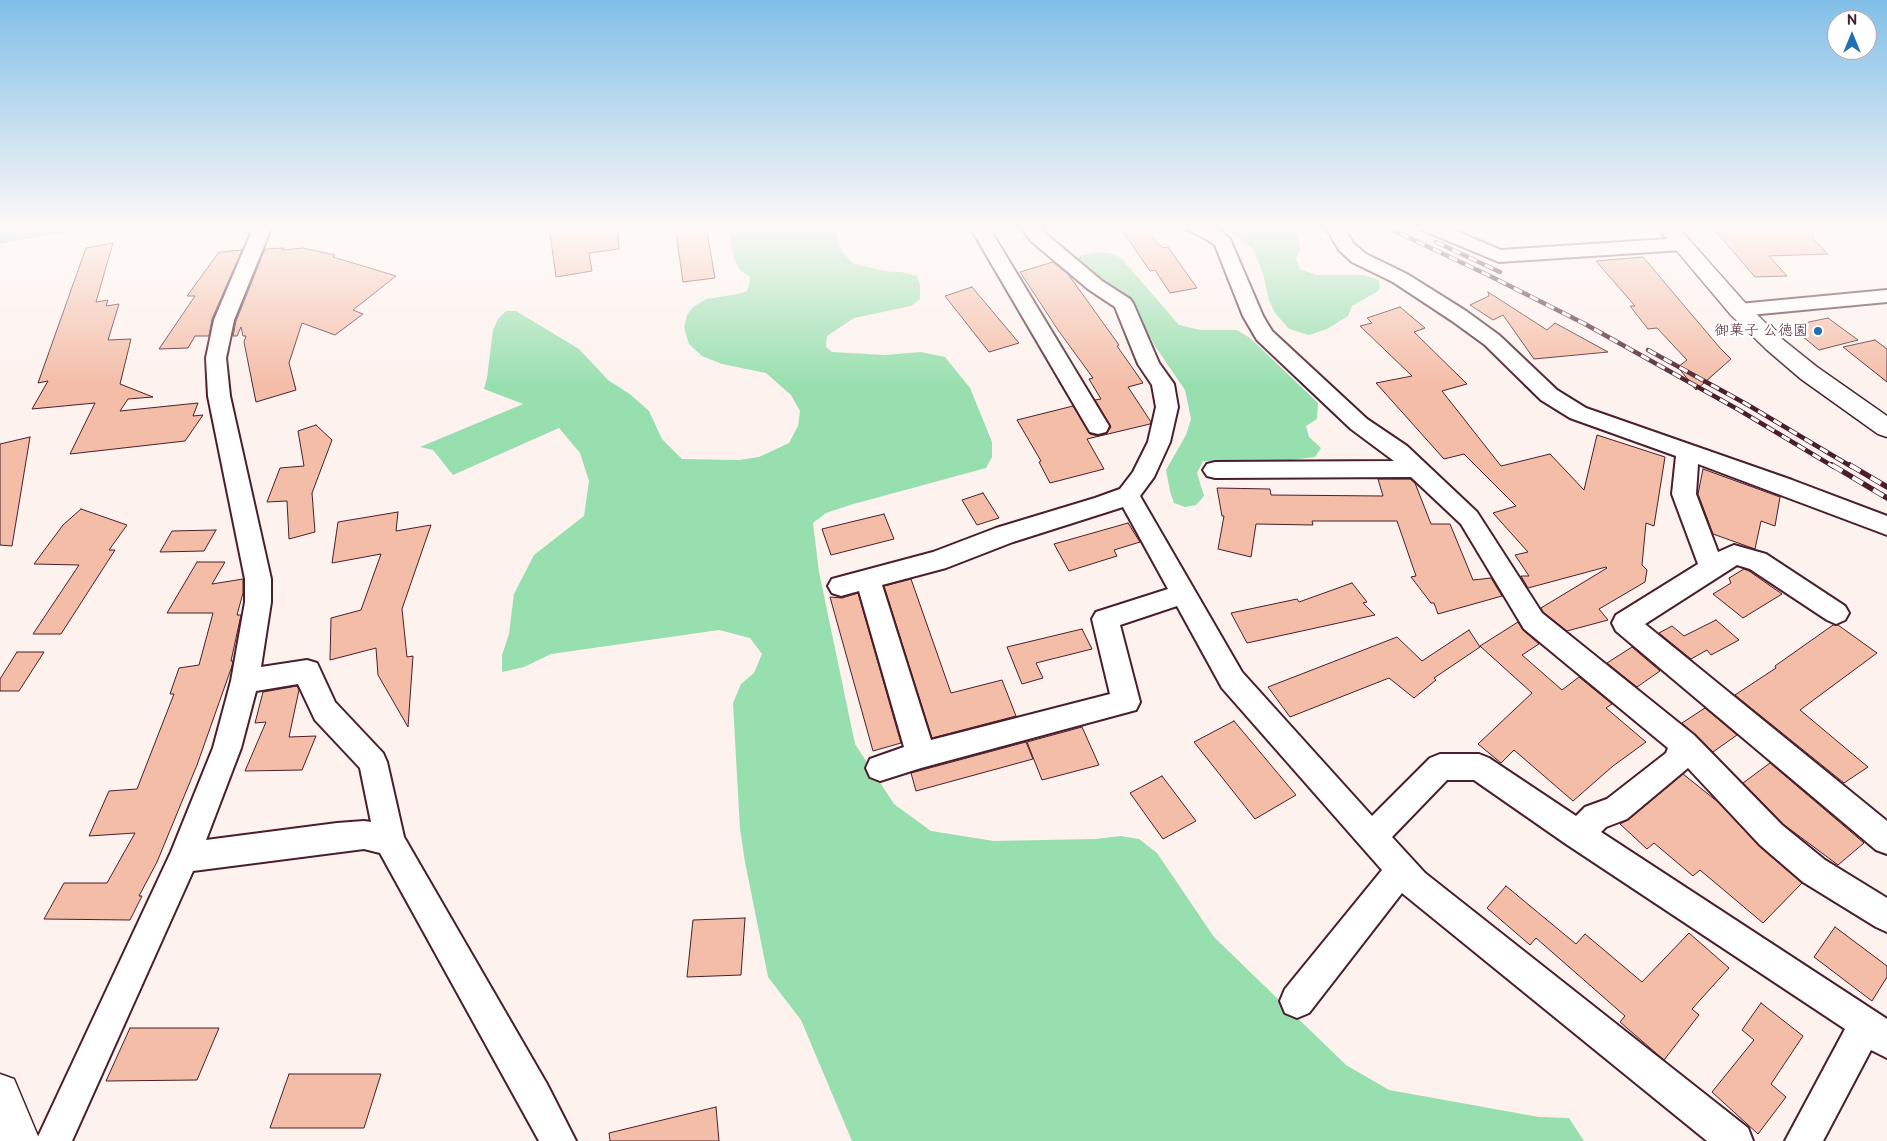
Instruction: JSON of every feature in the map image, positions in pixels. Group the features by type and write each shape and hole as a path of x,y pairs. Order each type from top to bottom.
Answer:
{"main road":[{"path":"1712,279 1739,310 1774,344 1809,373 1887,428"},
{"path":"0,1093 20,1141"}],"street":[{"path":"54,1141 184,858 227,748 245,681 258,602 258,579 219,396 216,358 224,320 241,279"},
{"path":"1010,279 1098,426"},
{"path":"841,586 937,561 1005,534 1103,505 1128,495 1142,477 1159,442 1167,407 1163,384 1149,364 1138,334 1123,303 1088,279"},
{"path":"1238,279 1253,316 1264,334 1359,424 1399,452 1414,469 1469,518 1533,621 1684,744 1771,835 1814,871 1887,916"},
{"path":"1402,279 1492,340 1564,406 1615,428 1784,486 1887,526"},
{"path":"1739,310 1887,296"},
{"path":"1688,453 1684,494 1712,568"},
{"path":"1215,470 1414,469"},
{"path":"1128,495 1232,680 1414,884 1734,1141"},
{"path":"1836,613 1757,561 1734,555 1625,623 1887,840"},
{"path":"868,580 921,755"},
{"path":"880,768 921,755 1126,702 1105,619 1184,594"},
{"path":"245,681 307,671 312,688 326,712 374,762 390,840 535,1096 558,1141"},
{"path":"1576,834 1596,817 1617,809 1677,762 1684,744"},
{"path":"1372,838 1440,768 1479,768 1877,1032 1802,1141"},
{"path":"184,858 364,835 390,840"},
{"path":"1297,1001 1401,870"}],"green space":[{"path":"750,279 918,279 920,299 911,306 854,318 827,336 826,347 832,352 884,355 921,352 945,357 970,388 992,442 992,457 986,468 850,505 826,513 813,523 819,572 855,744 894,804 931,831 994,841 1095,839 1121,836 1139,839 1157,853 1214,937 1346,1065 1389,1090 1539,1117 1569,1118 1584,1141 852,1141 801,1020 768,977 745,862 740,829 733,703 741,684 754,673 762,654 750,638 719,630 551,654 524,667 502,672 502,655 509,634 514,594 534,555 584,516 589,481 580,453 559,428 453,475 433,450 420,447 523,404 484,389 493,330 498,319 506,311 516,311 579,349 608,380 631,395 649,411 662,439 682,459 739,460 759,457 789,443 798,426 800,411 791,395 766,373 722,364 702,356 689,344 684,328 687,315 693,307 706,299 747,291"},
{"path":"1097,279 1139,279 1179,325 1200,330 1237,330 1250,338 1318,403 1317,419 1306,426 1309,437 1321,448 1315,457 1292,460 1203,461 1197,473 1204,496 1196,505 1185,507 1174,503 1166,470 1186,435 1191,419 1185,390 1155,346 1134,306"},
{"path":"1264,279 1379,280 1380,287 1378,291 1352,306 1348,316 1327,329 1309,335 1289,329 1275,313 1269,300"}],"building":[{"path":"75,279 103,279 96,302 108,300 106,306 119,304 108,340 131,339 120,384 153,397 128,399 120,411 198,403 193,416 203,415 185,441 70,454 95,403 32,409 48,381 38,383"},
{"path":"199,279 229,279 212,319 209,336 195,336 188,348 159,349 195,296 187,296"},
{"path":"253,279 392,279 353,310 363,314 335,335 302,323 289,363 296,390 256,402 244,342 246,336 243,336 241,327 237,336 233,336 236,321"},
{"path":"683,279 705,279 683,282"},
{"path":"1025,279 1072,279 1119,345 1117,346 1143,383 1128,387 1151,422 1150,424 1087,439 1104,469 1050,483 1039,462 1041,461 1017,420 1073,406 1090,434 1098,436 1106,434 1111,427 1095,400 1101,399 1089,379 1093,378 1058,330"},
{"path":"1161,279 1191,279 1197,288 1170,293"},
{"path":"1612,279 1662,279 1731,359 1696,390 1678,367 1687,360 1657,328 1648,329 1630,306 1635,306"},
{"path":"972,287 1019,343 989,352 945,296"},
{"path":"1488,292 1547,330 1555,323 1608,352 1534,359 1503,315 1493,320 1470,305 1489,296"},
{"path":"1400,307 1425,328 1414,332 1467,384 1442,391 1501,466 1550,454 1584,490 1597,435 1665,457 1654,526 1646,523 1642,565 1647,570 1645,582 1599,609 1608,620 1567,631 1543,612 1541,608 1607,568 1528,588 1521,576 1529,576 1515,555 1528,552 1493,513 1516,506 1464,454 1444,459 1376,383 1412,376 1360,326 1372,323 1367,318"},
{"path":"1828,318 1858,340 1819,350 1790,326"},
{"path":"1875,340 1887,349 1887,382 1843,347"},
{"path":"316,425 332,440 312,493 315,532 289,539 287,501 267,502 280,468 304,466 298,431"},
{"path":"30,437 12,546 0,545 0,444"},
{"path":"1703,469 1780,497 1775,526 1761,521 1755,549 1713,534 1698,494"},
{"path":"1378,479 1410,479 1415,483 1431,524 1450,524 1473,580 1491,578 1502,596 1438,614 1434,603 1431,603 1411,577 1416,576 1397,521 1312,521 1313,525 1256,524 1251,557 1218,549 1224,516 1222,516 1217,488 1270,489 1271,495 1383,496"},
{"path":"983,493 999,518 977,525 962,500"},
{"path":"81,509 127,525 109,550 115,550 61,634 33,634 79,565 34,564 63,525"},
{"path":"398,512 396,531 431,525 402,609 407,657 413,656 408,727 378,675 376,648 330,660 331,618 361,610 381,554 332,563 338,522"},
{"path":"884,514 894,539 831,555 822,529"},
{"path":"1128,523 1140,542 1114,550 1117,556 1069,571 1054,544"},
{"path":"216,530 204,551 160,552 172,531"},
{"path":"197,562 225,562 212,584 243,579 243,593 237,615 241,615 231,661 233,661 232,666 197,765 157,862 139,896 142,896 130,920 44,919 64,883 107,883 135,833 89,836 109,791 137,789 174,694 170,694 179,668 199,665 213,613 167,613"},
{"path":"1744,569 1782,594 1743,618 1713,594 1731,583 1729,578"},
{"path":"911,579 951,693 1002,680 1016,716 932,738 884,586"},
{"path":"1352,583 1367,602 1363,603 1375,615 1247,643 1231,613 1297,599 1299,602"},
{"path":"858,593 901,743 873,751 830,597 842,598"},
{"path":"1716,620 1739,640 1711,655 1707,650 1691,659 1659,633 1672,626 1684,636"},
{"path":"1518,622 1523,630 1539,644 1522,655 1562,690 1579,677 1612,704 1606,708 1646,742 1613,766 1573,801 1514,750 1501,763 1478,744 1532,693 1480,646"},
{"path":"1833,625 1838,625 1877,653 1800,710 1868,767 1844,783 1735,695 1776,668 1775,666"},
{"path":"1082,629 1092,649 1036,663 1043,678 1022,684 1007,647"},
{"path":"1469,630 1480,647 1434,678 1436,680 1414,698 1389,678 1290,717 1268,687 1397,637 1422,661"},
{"path":"1632,647 1660,671 1637,687 1607,663"},
{"path":"17,652 44,652 19,691 0,691 0,679"},
{"path":"297,686 299,690 289,737 316,736 302,770 245,771 266,722 255,723 263,692"},
{"path":"1705,708 1737,735 1713,752 1682,723"},
{"path":"1234,721 1296,795 1255,819 1194,742"},
{"path":"1082,727 1099,765 1042,780 1027,742"},
{"path":"1026,742 1033,759 916,791 911,773"},
{"path":"1770,763 1864,843 1838,865 1783,824 1743,783"},
{"path":"1683,774 1718,802 1759,846 1802,883 1763,923 1700,870 1693,876 1654,843 1647,849 1620,824 1628,820"},
{"path":"1162,776 1196,821 1163,839 1130,793"},
{"path":"1506,886 1576,944 1585,934 1642,982 1689,933 1729,968 1692,1009 1699,1015 1664,1060 1620,1022 1625,1016 1536,938 1530,945 1487,908"},
{"path":"745,918 741,975 687,977 693,920"},
{"path":"1835,927 1887,966 1887,977 1872,1001 1814,957"},
{"path":"1761,1003 1803,1036 1771,1084 1786,1097 1758,1134 1712,1092 1754,1040 1742,1030"},
{"path":"130,1028 219,1028 197,1080 106,1081"},
{"path":"289,1074 381,1074 364,1128 270,1128"},
{"path":"716,1107 719,1141 610,1141 609,1133"}],"railway":[{"path":"1496,279 1585,324 1739,410 1834,467"},
{"path":"1648,350 1748,405 1852,467"},
{"path":"1832,465 1887,498"},
{"path":"1850,465 1887,487"}],"place":[{"name":"御菓子 公徳園","path":"1818,331"}]}
